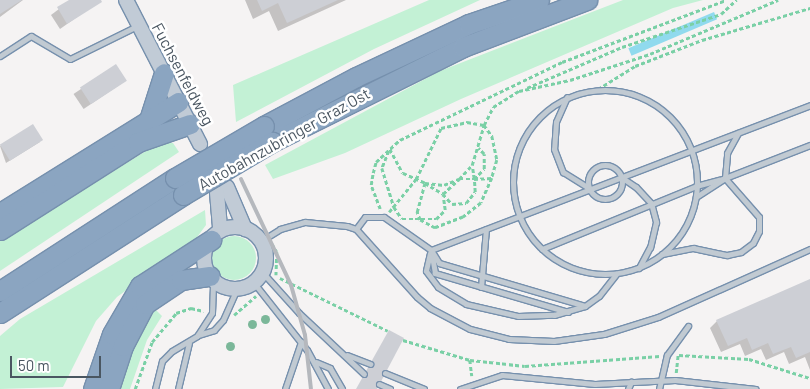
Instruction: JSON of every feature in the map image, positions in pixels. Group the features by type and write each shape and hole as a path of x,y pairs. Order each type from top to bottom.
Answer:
{"highway":[{"path":"470,24 509,0"},
{"name":"Autobahnzubringer Graz Ost","path":"0,291 268,134 356,77 470,24 539,0"},
{"name":"Autobahnzubringer Graz Ost","path":"268,134 463,47 586,0"},
{"path":"149,120 164,73"},
{"path":"0,213 178,102"},
{"path":"0,230 138,142 190,124"},
{"name":"Autobahnzubringer Graz Ost","path":"0,313 179,186"},
{"path":"93,389 112,334 140,286 216,236"},
{"path":"109,389 123,346 145,304 181,280 211,277"}],"main road":[{"path":"126,0 139,25"},
{"name":"Fuchsenfeldweg","path":"139,25 200,144"},
{"path":"222,190 245,229 261,241 261,274 237,289 224,286 211,277 205,256 216,236 222,190"},
{"path":"216,236 233,228 245,229"}],"lane":[{"name":"Fuchsenfeldweg","path":"0,56 30,36 70,59 139,25"},
{"path":"662,255 678,238 690,219 696,197 696,186 692,150 677,124 655,104 628,92 598,89 567,97 543,112 525,134 518,152 512,189 519,217 542,249 558,262 586,273 616,274 638,268 662,255 693,248 727,255 741,252 753,244 759,231 759,217 725,178 727,153 738,133"},
{"path":"567,97 556,122 554,149 562,172 590,189 597,197 608,198 620,188 621,177"},
{"path":"431,250 810,105"},
{"path":"542,249 651,203 696,186 725,178 810,145"},
{"path":"590,189 590,173 598,166 614,168 621,177 636,187 651,203 656,222 650,247 638,268"},
{"path":"696,197 725,178"},
{"path":"356,229 365,217 384,217 431,250 439,262 585,306"},
{"path":"261,241 280,229 305,222 356,229 417,297 430,308 470,329 509,339 545,340 604,334 658,317 810,249"},
{"path":"481,287 486,229"},
{"path":"431,250 435,273 568,312"},
{"path":"431,250 426,271 438,286 466,304 518,316 568,312 585,306 599,296 616,274"},
{"path":"261,274 315,362 328,389"},
{"path":"261,274 299,313 364,374"},
{"path":"154,389 162,361 172,351 189,343 197,336 212,313 211,277"},
{"path":"197,336 214,330 223,320 237,289"},
{"path":"660,389 660,380 667,355 688,326"},
{"path":"285,389 302,342"},
{"path":"178,389 189,343"},
{"path":"344,354 370,364"},
{"path":"315,362 330,368 342,389"},
{"path":"386,373 424,389"},
{"path":"460,389 502,375 596,386 676,380 755,389"},
{"path":"574,382 576,389"},
{"path":"628,389 631,382"},
{"path":"379,384 390,389"}],"path":[{"path":"424,183 417,212 420,220 435,228 463,217 481,204 497,160 492,136 484,125 467,122 441,128 416,179 394,208 384,217 376,202 372,185 376,162 400,140 553,66 726,0"},
{"path":"443,194 472,165 484,125 493,108 519,91 622,47 721,14 736,0"},
{"path":"519,91 570,80 650,54 778,0"},
{"path":"598,89 635,66 702,40 810,8"},
{"path":"474,180 484,169 484,154 478,148"},
{"path":"390,149 403,173 443,194 452,204 466,203 475,192 472,165"},
{"path":"390,149 382,168 394,208 402,218 436,219 444,210 443,194"},
{"path":"424,183 444,185 459,180 492,178"},
{"path":"261,274 291,285 388,331"},
{"path":"135,389 152,342 176,313 191,308 212,313"},
{"path":"403,340 470,360 525,366 679,355 749,359 810,378"},
{"path":"676,380 679,355"},
{"path":"470,360 474,384"}],"green space":[{"path":"429,0 480,0 374,49 236,122 233,85"},
{"path":"623,0 703,0 673,8 461,99 345,153 273,179 265,165 440,71"},
{"path":"159,143 173,143 179,152 0,271 0,241"},
{"path":"205,210 206,225 195,240 117,297 96,321 63,387 0,389 0,336 20,319"},
{"path":"234,236 246,240 252,246 256,258 252,270 246,276 234,280 222,276 216,270 212,258 216,246 222,240"},
{"path":"155,309 162,316 147,340 130,389 117,389 136,332"}],"water":[{"path":"714,12 717,19 632,56 628,48"}],"building":[{"path":"0,0 22,0 0,14"},
{"path":"69,0 101,0 102,2 67,24 57,7"},
{"path":"257,0 338,0 287,23 278,3 262,11"},
{"path":"116,64 127,81 91,104 80,87"},
{"path":"33,124 43,140 10,161 0,145"},
{"path":"810,279 810,352 796,358 791,347 773,354 768,343 752,350 747,338 728,346 716,320"},
{"path":"389,330 404,338 377,389 356,389"}],"railway":[{"path":"241,179 291,285 305,335 311,389"}]}
